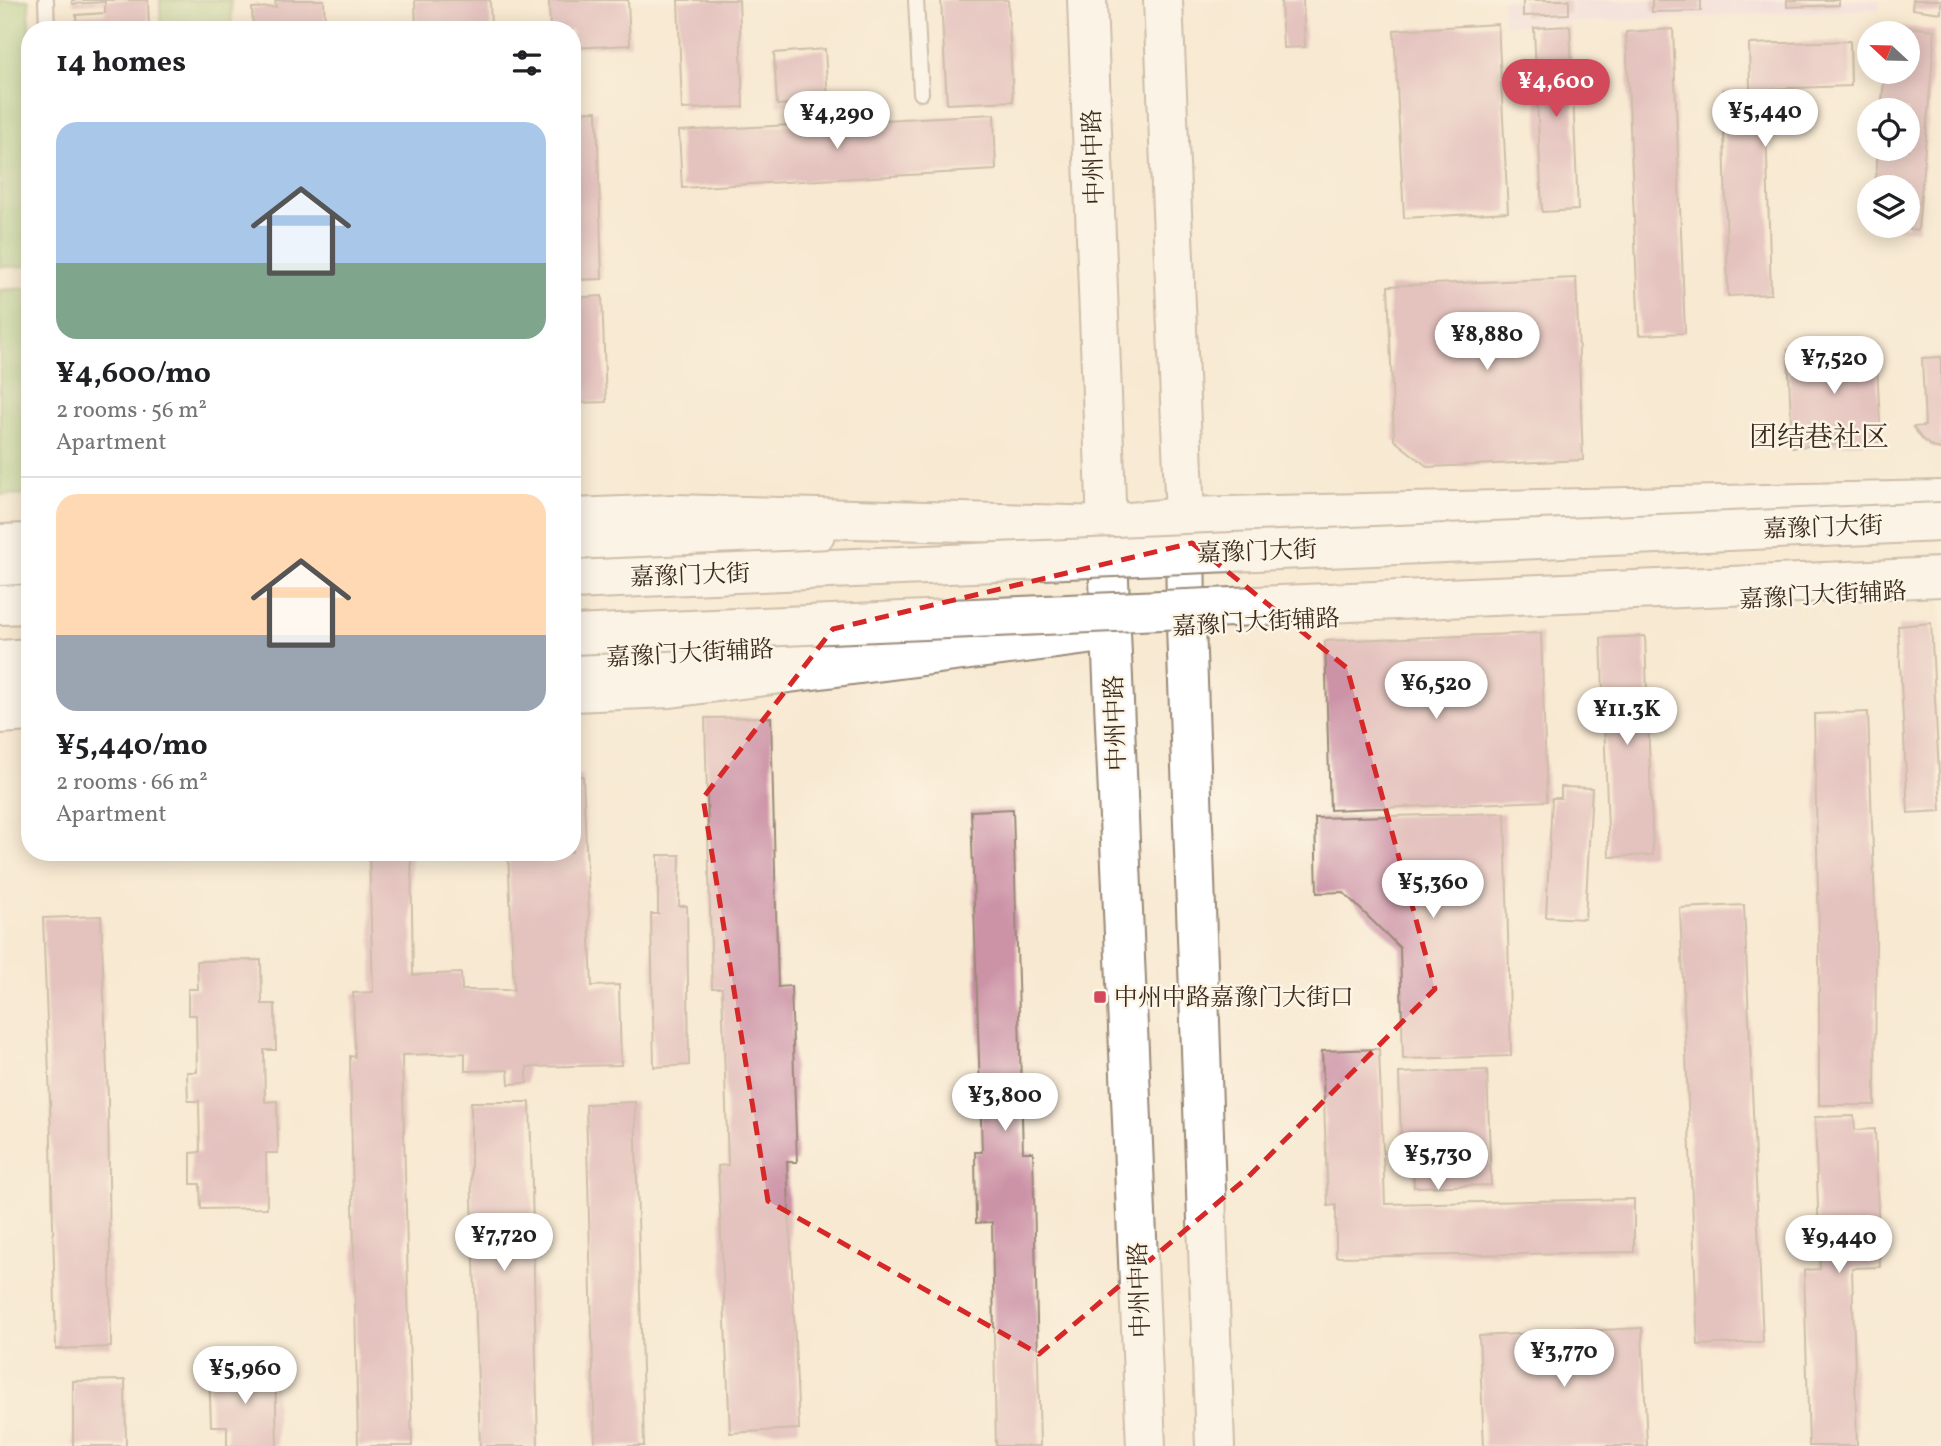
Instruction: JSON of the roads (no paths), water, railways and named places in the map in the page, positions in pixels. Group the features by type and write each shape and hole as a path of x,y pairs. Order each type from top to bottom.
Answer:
{"main road":[{"name":"中州中路","path":"1087,0 1106,526 1146,1446"},
{"path":"1164,0 1185,517 1186,625 1215,1446"},
{"path":"581,541 1106,526 1185,517 1941,500"},
{"path":"581,518 674,514 1106,526"},
{"name":"嘉豫门大街","path":"581,580 1941,522"},
{"path":"0,544 21,543"},
{"path":"0,566 21,565"},
{"path":"581,635 1941,577"},
{"name":"嘉豫门大街辅路","path":"581,659 1111,632 1186,625 1941,589"},
{"path":"0,605 21,604"},
{"path":"581,692 670,688 1111,632"},
{"path":"0,660 21,659"},
{"path":"0,692 21,691"},
{"path":"0,714 21,713"}],"lane":[{"path":"46,0 47,21"},
{"path":"916,0 921,93"}],"place":[{"name":"中州中路嘉豫门大街口","path":"1100,997"}],"district":[{"name":"团结巷社区","path":"1819,436"}]}
